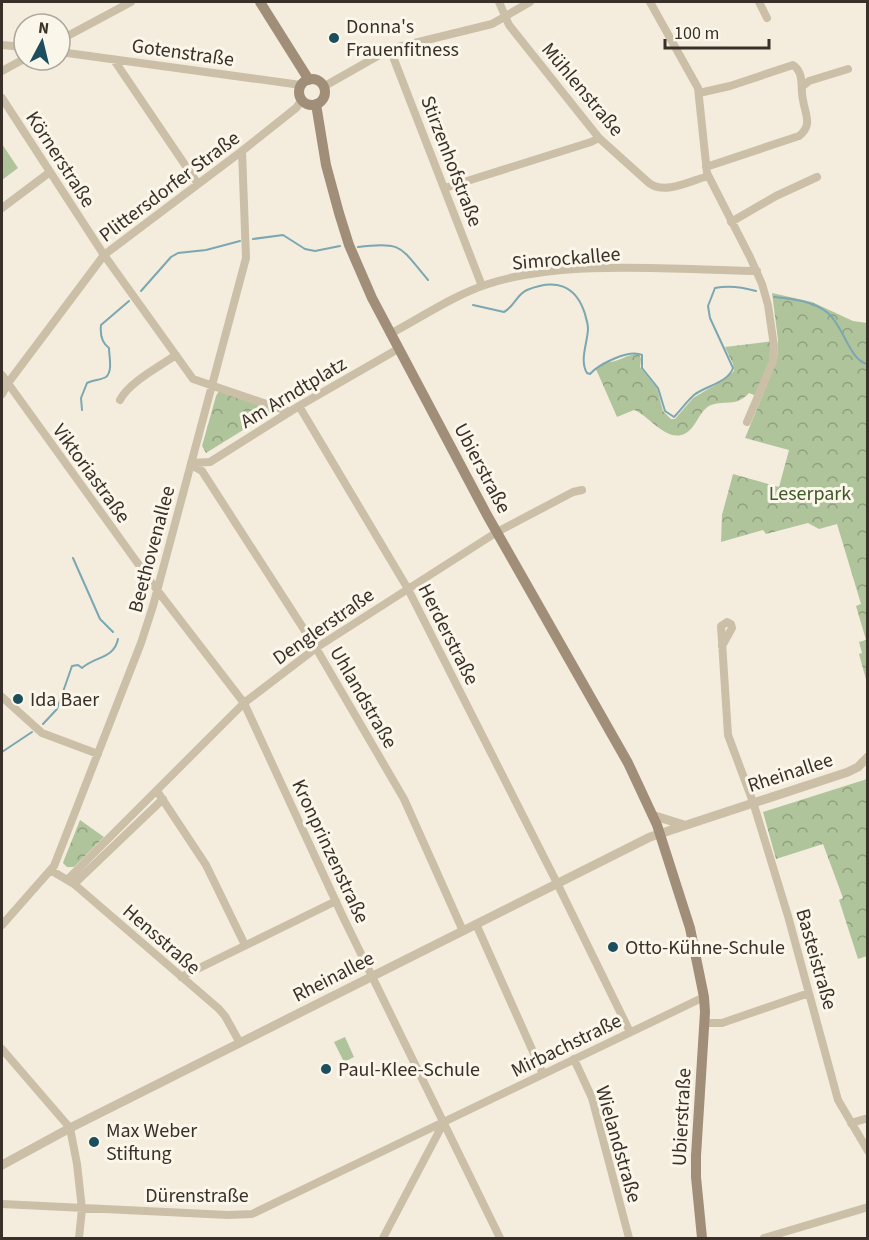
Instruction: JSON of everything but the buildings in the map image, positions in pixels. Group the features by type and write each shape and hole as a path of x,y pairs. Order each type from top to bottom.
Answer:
{"main road":[{"path":"261,2 305,82"},
{"path":"318,81 323,87 324,95 316,104 308,104 302,100 299,92 305,82 318,81"},
{"name":"Ubierstraße","path":"316,104 326,165 339,213 358,268 390,334 497,532 628,762 660,833 690,928 704,997 696,1167 702,1239"}],"street":[{"path":"72,34 131,2"},
{"name":"Mühlenstraße","path":"499,2 509,25 599,138 649,183 657,188 670,187 707,172"},
{"path":"323,87 390,50 488,26 530,2"},
{"path":"650,2 699,93 707,172 757,271 768,305 774,356 771,369 747,422"},
{"path":"759,2 767,18"},
{"name":"Stirzenhofstraße","path":"390,50 482,286"},
{"name":"Gotenstraße","path":"72,54 305,82"},
{"path":"114,60 198,184"},
{"path":"699,93 722,89 793,65 798,69 803,86 807,121 802,134 707,172"},
{"path":"803,86 809,81 848,69"},
{"name":"Körnerstraße","path":"2,98 104,255 193,379 290,412"},
{"name":"Plittersdorfer Straße","path":"2,394 104,255 242,151 296,108 302,100"},
{"path":"445,188 599,138"},
{"name":"Beethovenallee","path":"2,925 52,871 141,643 247,253 242,151"},
{"path":"2,208 50,172"},
{"path":"731,222 817,177"},
{"name":"Simrockallee","path":"390,334 482,286 512,278 581,270 757,271"},
{"name":"Am Arndtplatz","path":"206,463 398,349"},
{"path":"120,400 123,394 147,374 176,355"},
{"name":"Viktoriastraße","path":"2,375 157,590"},
{"name":"Herderstraße","path":"299,406 408,589 630,1032"},
{"path":"191,464 206,463"},
{"path":"202,471 206,463"},
{"name":"Uhlandstraße","path":"191,464 202,471 316,648 404,799 463,931"},
{"name":"Denglerstraße","path":"71,881 115,833 244,703 316,648 497,532 573,492 582,490"},
{"name":"Kronprinzenstraße","path":"157,590 244,703 336,901 500,1239"},
{"name":"Basteistraße","path":"722,646 728,735 753,802 838,1100 867,1151"},
{"path":"2,697 42,733 98,754"},
{"name":"Rheinallee","path":"2,1165 70,1128 660,833 848,772 858,767 867,757"},
{"path":"157,791 206,865 245,945"},
{"path":"71,881 122,840 163,800"},
{"path":"652,814 684,825"},
{"path":"115,833 122,840"},
{"name":"Hensstraße","path":"52,871 71,881 225,1016 240,1043"},
{"path":"181,977 336,901"},
{"path":"476,924 543,1074"},
{"path":"704,1023 722,1023 809,993"},
{"name":"Mirbachstraße","path":"444,1122 704,997"},
{"path":"2,1049 70,1128 82,1209 79,1239"},
{"name":"Wielandstraße","path":"574,1059 592,1098 629,1239"},
{"path":"851,1123 867,1118"},
{"path":"383,1239 444,1122"},
{"name":"Dürenstraße","path":"2,1204 228,1215 252,1214 444,1122"},
{"path":"764,1239 867,1207"}],"green space":[{"path":"2,144 18,168 2,180"},
{"name":"Leserpark","path":"772,293 812,302 853,321 867,323 867,683 859,654 862,653 859,642 866,640 856,606 861,604 837,524 819,529 808,523 766,534 763,530 721,542 722,515 733,474 779,487 789,450 745,438 777,360 778,340"},
{"path":"773,341 773,358 756,396 749,393 735,402 707,407 690,430 679,435 665,432 634,410 617,417 596,369 604,362 613,362 639,354 640,367 657,388 663,411 671,419 675,419 693,398 734,371 725,347"},
{"path":"219,391 272,412 206,453 202,446"},
{"path":"867,779 867,956 858,959 839,900 843,898 823,844 776,859 763,812"},
{"path":"80,820 104,837 74,867 67,867 63,863"},
{"path":"345,1037 354,1057 344,1062 334,1042"}],"waterway":[{"path":"253,239 283,235 305,249 315,251 340,246"},
{"path":"141,291 171,257 178,253 206,250 240,241"},
{"path":"358,247 393,246 405,253 428,280"},
{"path":"473,305 504,312 523,292 537,286 555,285 570,290 581,304 588,324 584,357 587,373 590,374 607,362 622,356 642,355 642,368 658,388 665,411 674,417 694,395 721,381 733,368 710,318 708,306 715,288 736,287 756,291"},
{"path":"774,297 809,303 828,313 856,357 868,364"},
{"path":"82,410 81,398 87,383 106,377 109,371 109,348 102,338 101,325 129,301"},
{"path":"73,558 100,619 113,632"},
{"path":"43,724 57,709 72,666 78,665 82,668 108,654 113,650 118,639"},
{"path":"2,752 32,732"}],"place":[{"name":"Donna's Frauenfitness","path":"334,38"},
{"name":"Ida Baer","path":"18,699"},
{"name":"Otto-Kühne-Schule","path":"613,947"},
{"name":"Paul-Klee-Schule","path":"326,1069"},
{"name":"Max Weber Stiftung","path":"94,1142"}]}
